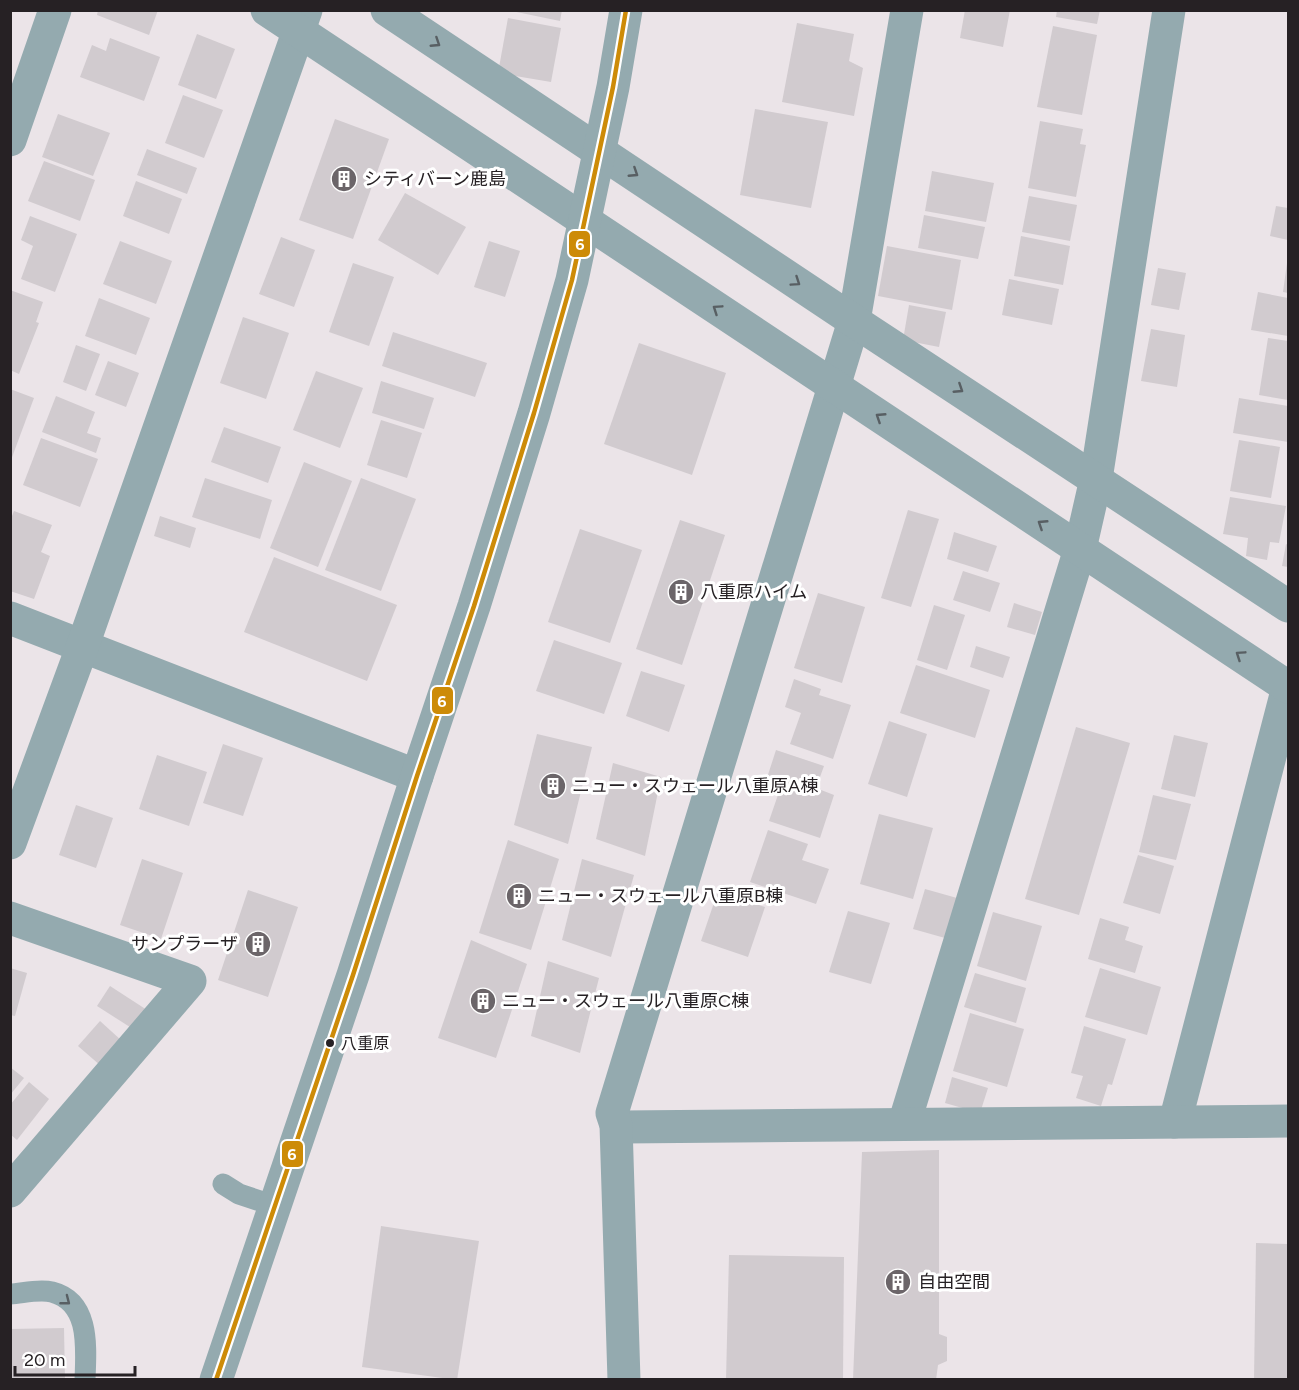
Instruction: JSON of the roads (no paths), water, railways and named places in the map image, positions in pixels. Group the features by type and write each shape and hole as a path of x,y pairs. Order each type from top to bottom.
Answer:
{"street":[{"path":"10,140 55,10"},
{"path":"267,10 303,21 584,221 1288,687 1175,1122"},
{"path":"387,10 1288,606"},
{"path":"216,1380 353,975 474,606 534,413 572,280 600,151 626,10"},
{"path":"624,1380 616,1125 612,1113 854,321 907,10"},
{"path":"904,1124 1080,549 1096,479 1169,10"},
{"path":"10,843 83,645 303,21"},
{"path":"10,618 417,776"},
{"path":"10,918 190,981 107,1091 10,1191"},
{"path":"616,1125 622,1127 1288,1121"}],"lane":[{"path":"223,1184 239,1194 275,1206"},
{"path":"10,1294 52,1292 66,1298 80,1314 85,1330 85,1380"}],"place":[{"name":"シティバーン鹿島","path":"344,179"},
{"name":"八重原ハイム","path":"681,592"},
{"name":"ニュー・スウェール八重原A棟","path":"553,786"},
{"name":"ニュー・スウェール八重原B棟","path":"519,896"},
{"name":"サンプラーザ","path":"258,944"},
{"name":"ニュー・スウェール八重原C棟","path":"483,1001"},
{"name":"八重原","path":"330,1043"},
{"name":"自由空間","path":"898,1282"}]}
